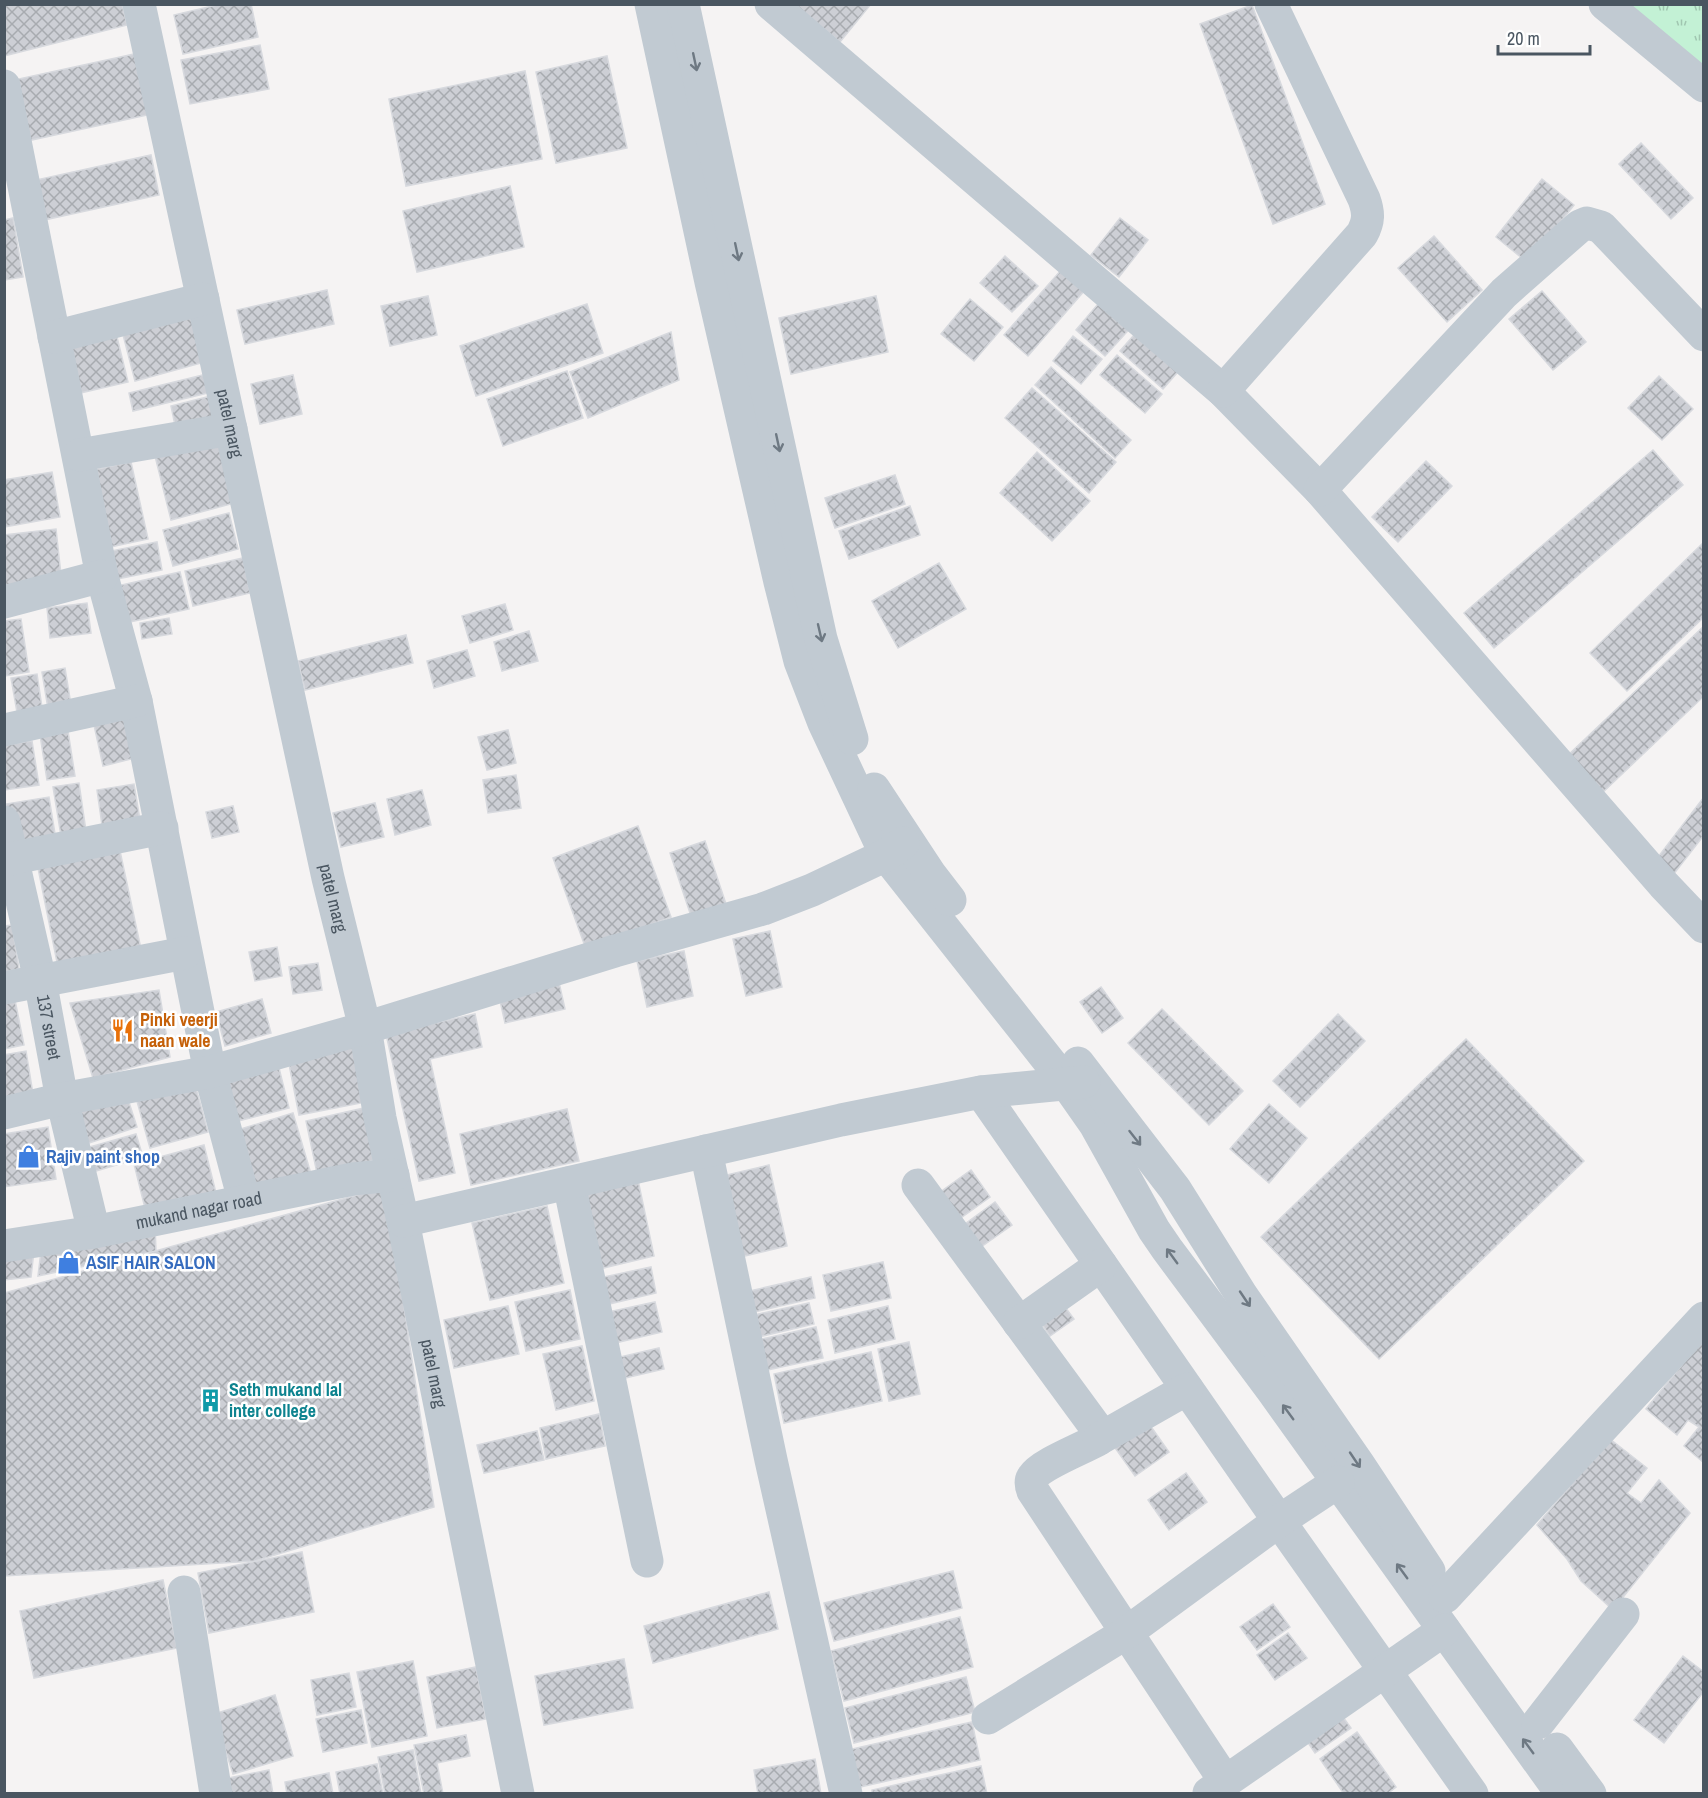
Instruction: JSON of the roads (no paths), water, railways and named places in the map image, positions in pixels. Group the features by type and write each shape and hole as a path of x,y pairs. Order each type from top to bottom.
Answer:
{"street":[{"name":"patel marg","path":"139,4 328,878 365,1028 380,1118 403,1221 518,1794"},
{"path":"651,4 711,282 780,582 800,661 824,723 896,848 930,874 1079,1082 1175,1189 1242,1296 1359,1465 1445,1597 1590,1794"},
{"path":"683,4 821,639 850,734 896,848"},
{"path":"771,4 1223,391 1320,490 1663,884 1704,927"},
{"path":"1223,391 1362,234 1368,223 1369,210 1271,4"},
{"path":"1605,4 1704,86"},
{"path":"4,86 102,576 136,701 210,1072 244,1200"},
{"path":"1320,490 1504,293 1580,226 1587,223 1600,227 1704,335"},
{"path":"54,337 203,299"},
{"path":"79,455 231,429"},
{"path":"4,602 102,576"},
{"path":"4,730 136,701"},
{"name":"137 street","path":"4,822 8,860 40,980 62,1098 94,1232"},
{"path":"8,860 162,828"},
{"path":"4,1113 62,1098 210,1072 365,1028 615,951 763,909 812,890 896,848"},
{"path":"4,988 185,953"},
{"path":"403,1221 841,1120 981,1092 1079,1082"},
{"path":"1079,1082 1095,1125 1154,1230 1562,1794"},
{"path":"981,1092 1472,1794"},
{"path":"705,1151 846,1794"},
{"name":"mukand nagar road","path":"4,1246 94,1232 353,1179 393,1175"},
{"path":"569,1183 647,1561"},
{"path":"918,1185 1018,1323 1093,1421 1099,1439"},
{"path":"1018,1323 1101,1264"},
{"path":"1445,1597 1704,1318"},
{"path":"1187,1389 1041,1469 1033,1476 1030,1483 1040,1503 1126,1633 1230,1785 1385,1670 1444,1630"},
{"path":"988,1719 1126,1633 1279,1521 1338,1482"},
{"path":"184,1592 216,1794"},
{"path":"1538,1723 1623,1614"}],"place":[{"name":"Pinki veerji naan wale","path":"122,1030"},
{"name":"Rajiv paint shop","path":"28,1157"},
{"name":"ASIF HAIR SALON","path":"68,1263"},
{"name":"Seth mukand lal inter college","path":"211,1400"}]}
